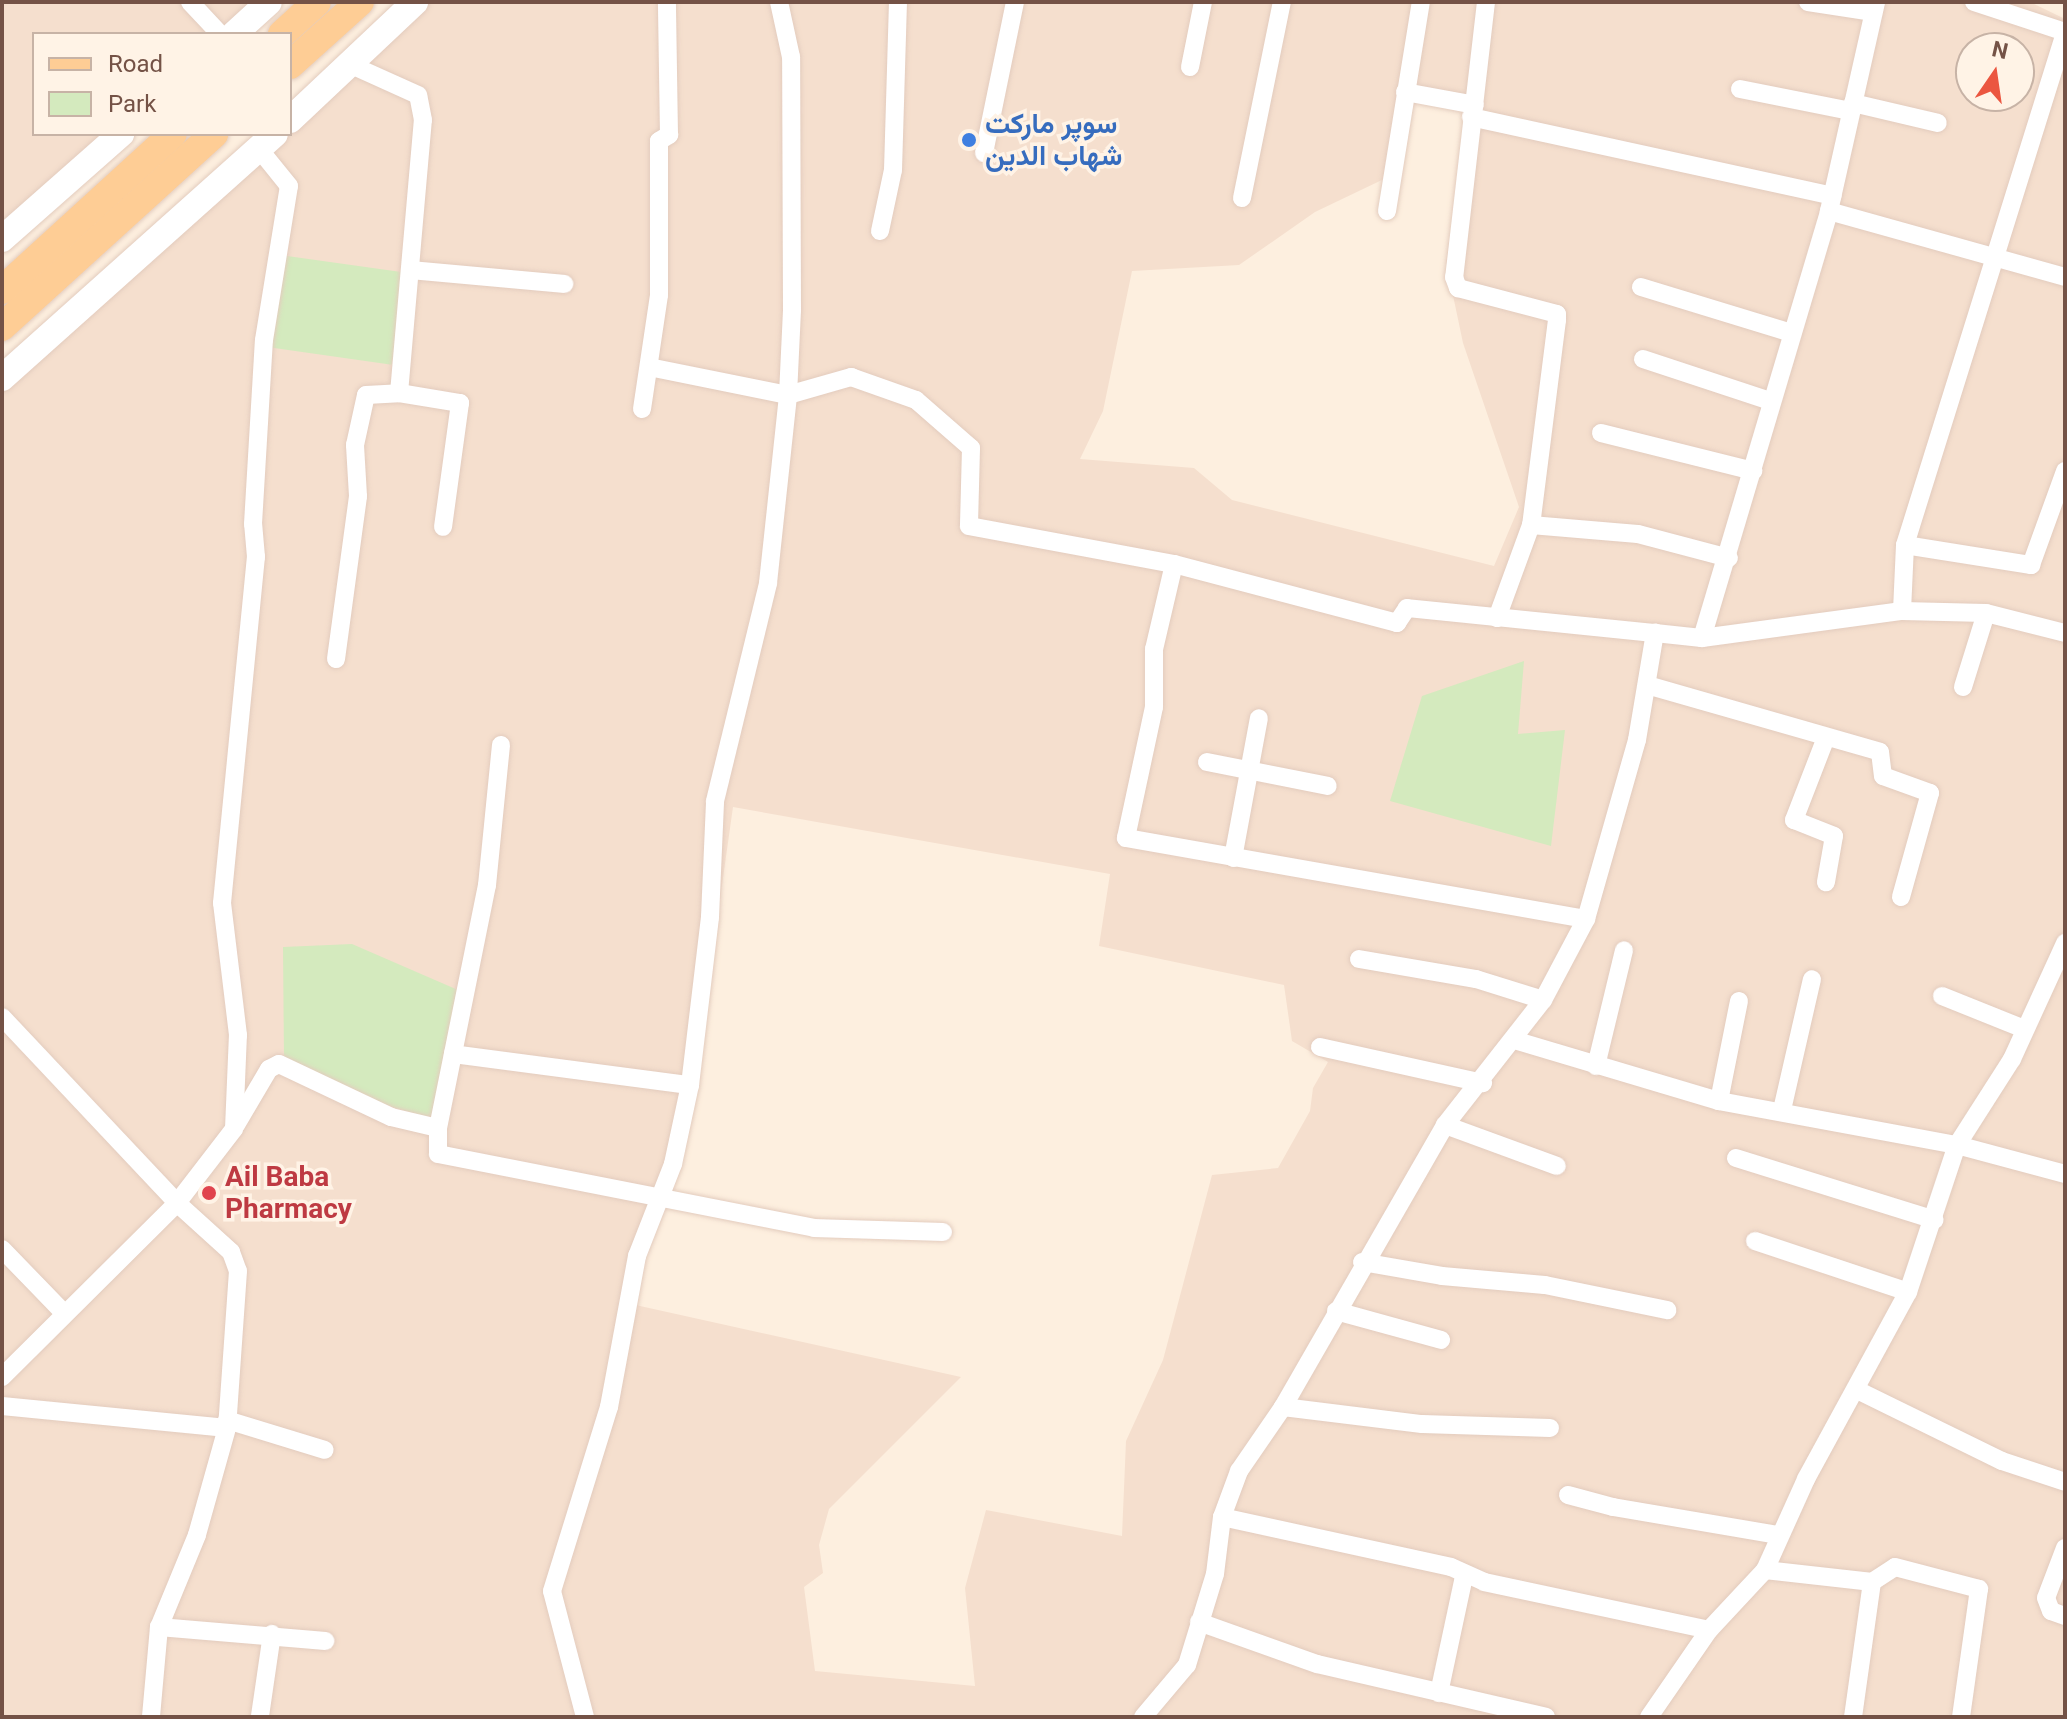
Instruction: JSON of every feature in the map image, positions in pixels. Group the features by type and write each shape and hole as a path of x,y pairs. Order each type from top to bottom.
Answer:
{"main road":[{"path":"284,32 317,2"},
{"path":"292,63 360,2"},
{"path":"8,304 171,136"},
{"path":"8,304 212,136"}],"street":[{"path":"190,2 218,32"},
{"path":"236,32 269,2"},
{"path":"292,118 415,2"},
{"path":"642,409 659,295 659,141 669,135 667,2"},
{"path":"585,1717 552,1591 609,1407 637,1256 673,1164 690,1085 710,917 715,801 768,583 788,395 791,57 779,2"},
{"path":"880,231 893,170 898,2"},
{"path":"984,153 1015,2"},
{"path":"1190,67 1203,2"},
{"path":"1242,198 1282,2"},
{"path":"1387,211 1421,2"},
{"path":"1486,2 1454,277 1458,288 1557,314 1531,525 1497,618"},
{"path":"1702,638 1729,558 1770,401 1830,203 1874,7 1808,2"},
{"path":"1902,611 1905,545 2065,32 1974,2"},
{"path":"349,64 418,95 423,120 399,393"},
{"path":"1740,89 1938,123"},
{"path":"1405,92 1830,203 2065,277"},
{"path":"2,239 119,136"},
{"path":"2,378 267,142 289,186 264,340 253,524 256,557 222,903 238,1035 234,1129"},
{"path":"411,270 564,284"},
{"path":"1641,287 1791,333"},
{"path":"1643,359 1770,401"},
{"path":"649,367 788,395 851,377 931,411 971,448 969,526 1174,564 1397,623 1407,608 1702,638 1902,611 1986,613 2065,633"},
{"path":"336,659 358,496 355,445 366,395 399,393 460,403 443,527"},
{"path":"1601,433 1753,471"},
{"path":"1905,545 2031,565 2065,471"},
{"path":"1531,525 1638,534 1729,558"},
{"path":"1174,564 1154,649 1154,707 1125,834 1130,839 1586,919"},
{"path":"1963,687 1986,613"},
{"path":"1143,1717 1187,1665 1215,1574 1222,1517 1239,1471 1283,1407 1362,1262 1445,1125 1483,1083 1543,1000 1586,919 1637,740 1655,633"},
{"path":"1647,685 1825,740 1880,752 1883,776 1930,793 1901,897"},
{"path":"1233,858 1259,718"},
{"path":"1825,740 1794,820 1834,836 1826,882"},
{"path":"501,745 487,885 438,1128 438,1154 657,1201 814,1228 943,1232"},
{"path":"1207,762 1328,786"},
{"path":"1649,1717 1709,1630 1765,1570 1779,1535 1908,1292 1935,1220 1957,1145 2012,1059 2022,1028 2065,943"},
{"path":"1596,1066 1624,950"},
{"path":"1359,959 1476,979 1543,1000"},
{"path":"1782,1110 1812,979"},
{"path":"1942,996 2022,1028"},
{"path":"1719,1101 1739,1001"},
{"path":"2,1017 177,1203 231,1252 238,1271 227,1424 197,1535 159,1627 151,1717"},
{"path":"1514,1040 1719,1101 1782,1110 1957,1145 2065,1174"},
{"path":"1320,1047 1483,1083"},
{"path":"453,1054 690,1085"},
{"path":"2,1377 177,1203 234,1129 269,1069 279,1064 391,1117 438,1128"},
{"path":"1445,1125 1557,1166"},
{"path":"1736,1158 1935,1220"},
{"path":"1755,1241 1908,1292"},
{"path":"2,1249 64,1313"},
{"path":"1362,1262 1442,1276 1545,1285 1667,1310"},
{"path":"1336,1311 1441,1340"},
{"path":"1857,1390 2002,1461 2065,1482"},
{"path":"2,1406 227,1424 325,1450"},
{"path":"1283,1407 1422,1424 1550,1428"},
{"path":"1568,1495 1613,1507 1779,1535"},
{"path":"1222,1517 1451,1567 1464,1576 1709,1630"},
{"path":"2065,1548 2046,1606 2065,1616"},
{"path":"1765,1570 1872,1582 1895,1567 1979,1589 1961,1717"},
{"path":"1439,1693 1464,1576"},
{"path":"1853,1717 1872,1582"},
{"path":"1199,1622 1317,1664 1546,1717"},
{"path":"159,1627 272,1634 325,1641"},
{"path":"260,1716 272,1634"}],"shaded area":[{"path":"2,2 268,2 234,32 32,32 32,136 120,136 2,243"},
{"path":"420,2 2030,2 2065,19 2065,1717 2,1717 2,393 274,136 292,136 292,119","holes":["1408,94 1468,109 1446,262 1463,343 1519,507 1494,566 1232,500 1194,468 1080,459 1103,411 1132,271 1239,265 1315,212 1384,179","733,807 1110,874 1099,946 1284,985 1292,1041 1328,1062 1313,1088 1310,1111 1278,1168 1212,1175 1163,1360 1126,1441 1122,1536 986,1510 965,1588 975,1686 815,1671 804,1587 823,1573 819,1545 829,1509 961,1377 631,1304 697,1062"]}],"green space":[{"path":"280,255 405,273 392,365 267,347"},
{"path":"1524,661 1518,734 1565,730 1551,846 1390,801 1422,696"},
{"path":"352,944 458,990 438,1120 392,1107 284,1061 283,947"}],"place":[{"name":"سوپر مارکت شهاب الدین","path":"969,140"},
{"name":"Ail Baba Pharmacy","path":"209,1193"}]}
